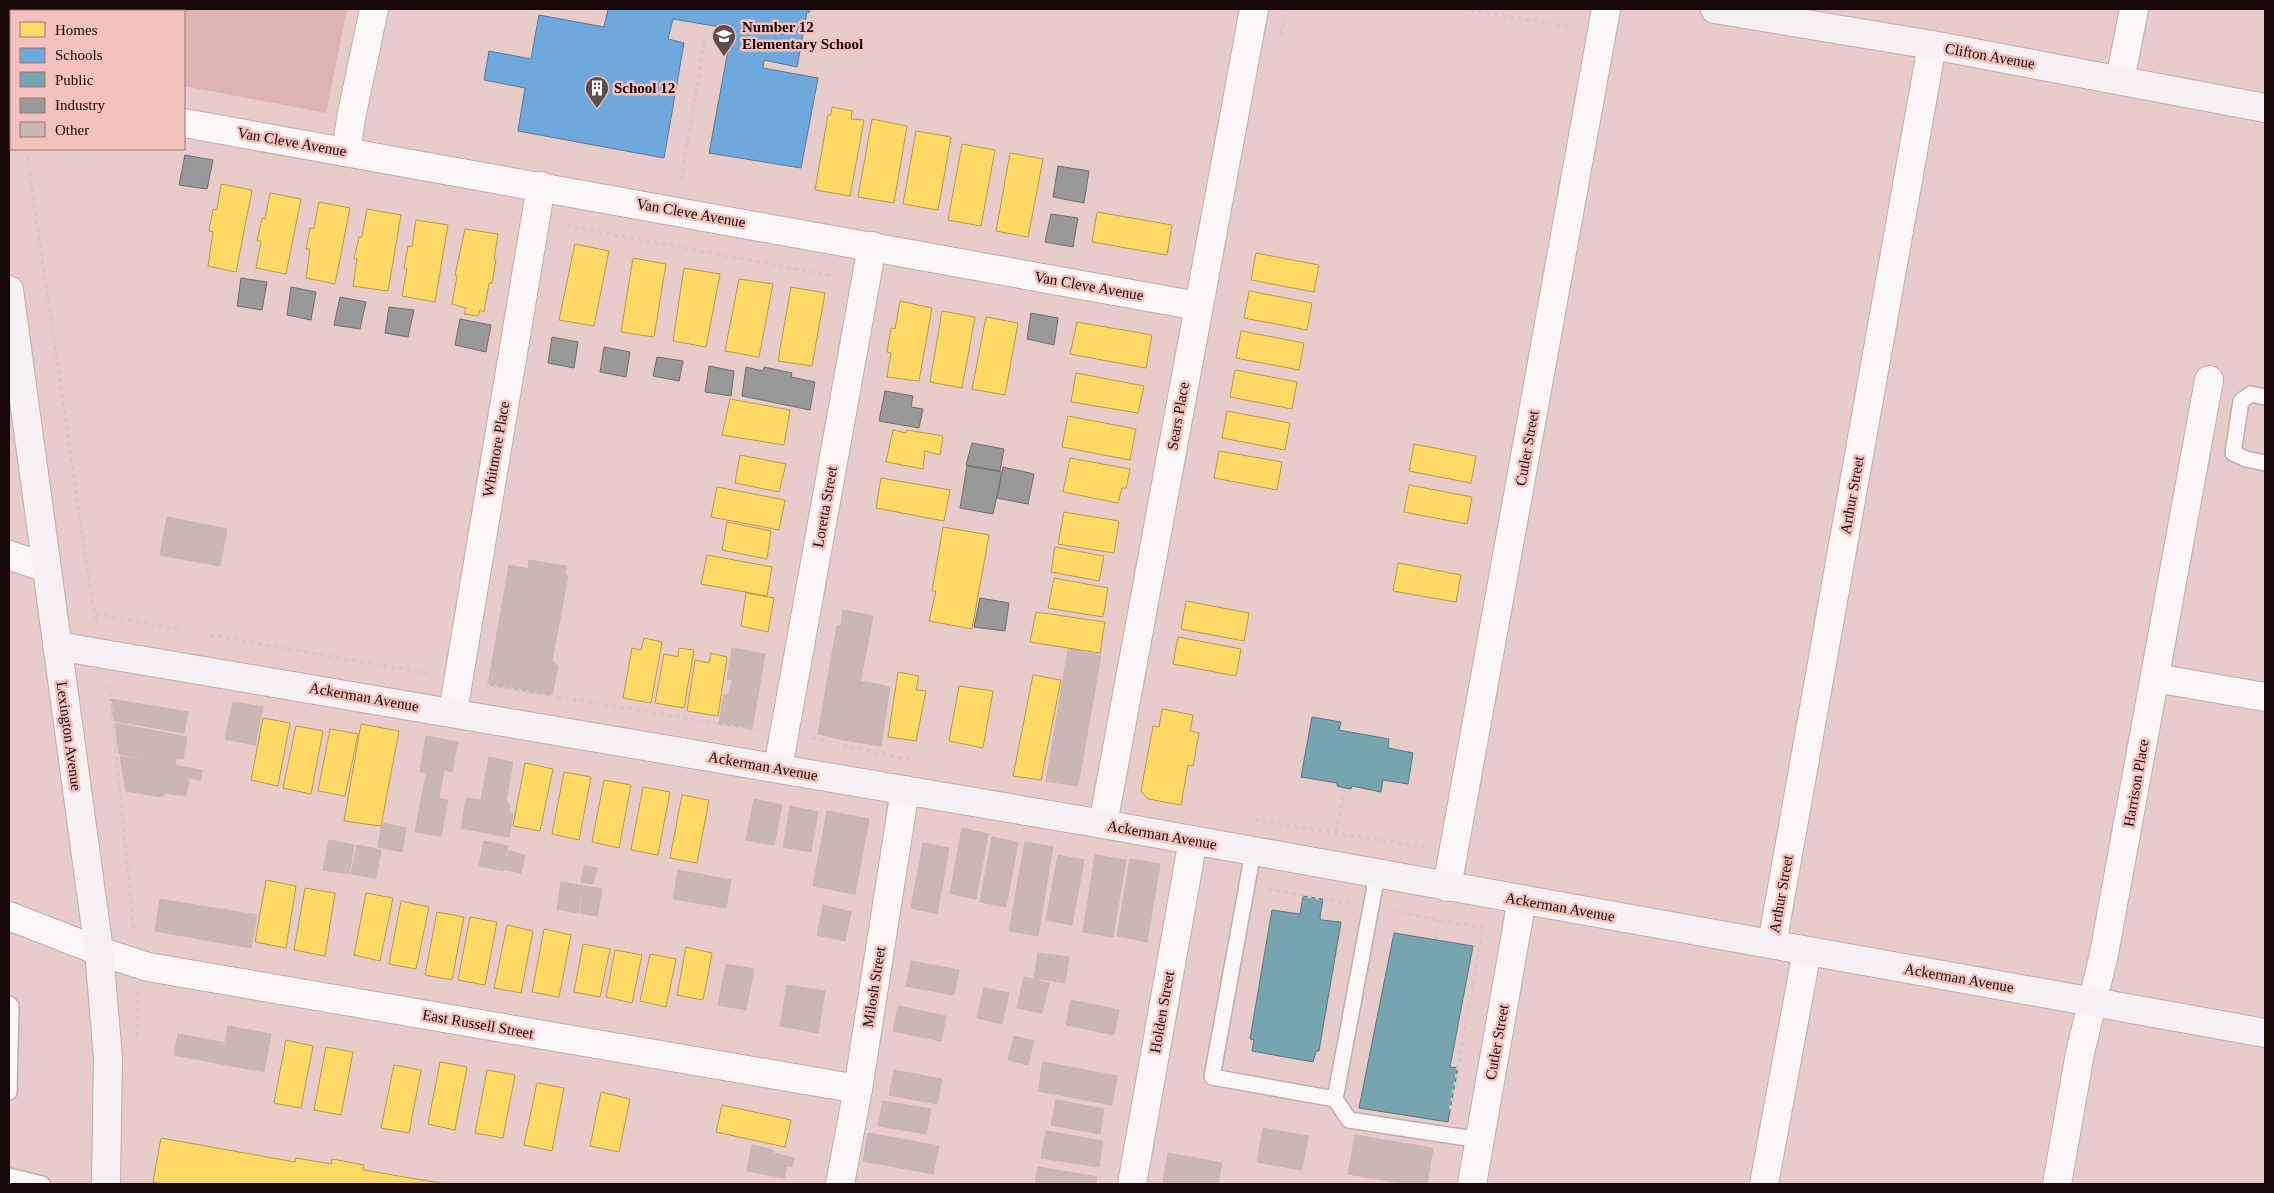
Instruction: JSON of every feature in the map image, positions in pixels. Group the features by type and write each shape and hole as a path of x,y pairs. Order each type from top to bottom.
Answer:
{"street":[{"path":"346,152 351,118 374,9"},
{"name":"Sears Place","path":"1103,824 1254,9"},
{"name":"Cutler Street","path":"1447,887 1606,9"},
{"name":"Clifton Avenue","path":"1715,9 1932,45 2265,108"},
{"path":"2120,80 2134,9"},
{"name":"Arthur Street","path":"1772,944 1932,45"},
{"name":"Van Cleve Avenue","path":"185,123 1198,306"},
{"name":"Whitmore Place","path":"453,712 457,679 541,186"},
{"name":"Loretta Street","path":"778,768 872,246"},
{"name":"Lexington Avenue","path":"9,290 99,951 108,1058 106,1184"},
{"name":"Harrison Place","path":"2057,1184 2080,1053 2104,954 2209,380"},
{"path":"9,555 46,568"},
{"name":"Ackerman Avenue","path":"57,646 1103,824 1377,875 1522,899 2265,1033"},
{"path":"2155,678 2265,697"},
{"name":"Milosh Street","path":"840,1184 858,1089 905,790"},
{"name":"Holden Street","path":"1132,1184 1193,840"},
{"name":"Cutler Street","path":"1472,1184 1522,899"},
{"name":"East Russell Street","path":"9,916 99,951 148,967 858,1089"},
{"path":"1764,1184 1806,950"}],"lane":[{"path":"2265,397 2251,394 2241,401 2233,453 2246,459 2265,463"},
{"path":"1253,852 1212,1077 1334,1099 1349,1120 1480,1140"},
{"path":"1334,1099 1377,875"},
{"path":"9,1004 11,1006 9,1092"},
{"path":"9,1176 42,1184"}],"path":[{"path":"1280,38 1286,9"},
{"path":"1462,9 1572,27 1570,37"},
{"path":"681,180 705,38"},
{"path":"567,226 834,276"},
{"path":"96,614 182,630"},
{"path":"210,635 457,679 815,738 922,762"},
{"path":"1336,832 1345,788"},
{"path":"1249,819 1454,853"},
{"path":"1422,847 1424,837"},
{"path":"1246,888 1483,928 1446,1135"},
{"path":"1436,939 1438,920"}],"shaded area":[{"path":"347,9 326,113 185,86 185,10 16,10"}],"building: Homes":[{"path":"832,107 852,111 851,119 864,120 850,196 815,190 828,115 831,115"},
{"path":"872,119 907,126 894,203 858,197"},
{"path":"916,131 951,137 938,210 903,204"},
{"path":"962,144 995,150 981,226 948,220"},
{"path":"1010,153 1043,159 1028,237 996,231"},
{"path":"221,184 252,190 236,272 208,266 213,232 209,231 213,209 217,210"},
{"path":"270,193 301,199 286,274 256,268 261,241 257,241 262,218 265,219"},
{"path":"319,202 350,208 335,284 306,278 310,249 306,249 310,228 314,229"},
{"path":"367,209 401,215 388,291 353,286 357,259 354,259 359,237 362,237"},
{"path":"1097,212 1172,225 1167,255 1092,242"},
{"path":"416,220 448,225 435,302 402,296 407,269 404,268 408,246 412,247"},
{"path":"465,229 498,234 492,283 489,283 484,312 480,310 478,316 464,314 466,308 452,304 457,276 455,275"},
{"path":"575,244 609,251 594,326 559,320"},
{"path":"1256,253 1319,265 1314,292 1251,280"},
{"path":"633,258 666,264 654,337 621,332"},
{"path":"684,268 720,274 706,347 673,341"},
{"path":"739,279 773,284 759,357 725,351"},
{"path":"791,287 825,293 812,366 778,361"},
{"path":"1249,291 1312,303 1307,330 1244,318"},
{"path":"900,301 932,308 919,381 887,377 891,353 887,352 891,328 895,329"},
{"path":"942,311 975,317 962,388 930,382"},
{"path":"986,317 1018,323 1005,395 972,389"},
{"path":"1077,322 1152,335 1146,368 1070,354"},
{"path":"1241,331 1304,343 1299,370 1236,358"},
{"path":"1235,370 1297,382 1292,409 1230,397"},
{"path":"1076,373 1144,386 1138,413 1071,402"},
{"path":"730,399 790,410 784,445 722,435"},
{"path":"1227,411 1290,423 1285,450 1222,438"},
{"path":"1068,416 1136,429 1130,460 1062,447"},
{"path":"893,430 906,433 907,430 943,436 940,455 925,451 923,469 886,462"},
{"path":"1414,444 1476,456 1471,483 1409,471"},
{"path":"1219,451 1282,462 1277,490 1214,478"},
{"path":"740,455 786,464 779,492 735,483"},
{"path":"1070,458 1130,469 1126,488 1122,488 1118,503 1063,492"},
{"path":"881,478 950,490 944,521 876,508"},
{"path":"1409,485 1472,497 1467,524 1404,512"},
{"path":"717,487 785,500 779,530 711,517"},
{"path":"1064,512 1119,521 1114,553 1058,544"},
{"path":"727,522 771,531 767,559 722,550"},
{"path":"943,527 989,535 972,629 929,621 936,591 932,591"},
{"path":"1055,547 1104,556 1099,581 1051,572"},
{"path":"707,555 772,567 767,596 701,584"},
{"path":"1398,563 1461,575 1456,602 1393,591"},
{"path":"1054,578 1108,588 1103,617 1048,608"},
{"path":"746,593 774,598 768,632 741,626"},
{"path":"1186,601 1249,613 1244,641 1181,629"},
{"path":"1036,612 1105,622 1100,653 1030,642"},
{"path":"1178,637 1241,649 1236,676 1173,664"},
{"path":"644,638 662,642 651,703 623,698 632,648 641,650"},
{"path":"679,648 694,650 684,708 655,703 664,654 678,657"},
{"path":"711,653 727,657 718,716 687,711 695,660 709,663"},
{"path":"898,672 919,676 916,690 926,691 916,741 888,737"},
{"path":"1033,675 1061,680 1041,780 1013,776"},
{"path":"959,686 993,691 983,748 949,741"},
{"path":"1162,709 1193,715 1190,731 1199,733 1193,766 1188,765 1181,805 1148,799 1141,791 1153,726 1159,727"},
{"path":"263,718 290,723 278,786 251,780"},
{"path":"361,724 399,731 381,826 344,821"},
{"path":"296,726 323,731 311,794 283,788"},
{"path":"330,729 358,734 345,796 318,791"},
{"path":"525,763 553,769 540,831 513,826"},
{"path":"564,772 591,777 579,840 552,834"},
{"path":"604,780 631,785 619,848 592,842"},
{"path":"643,787 670,792 658,855 631,850"},
{"path":"682,795 709,800 697,863 670,858"},
{"path":"266,880 296,886 286,948 255,942"},
{"path":"305,888 335,893 325,956 294,950"},
{"path":"366,893 393,898 380,961 354,955"},
{"path":"401,901 429,907 416,969 389,964"},
{"path":"437,912 464,917 452,980 425,975"},
{"path":"470,917 497,922 485,985 458,980"},
{"path":"507,925 533,931 521,993 494,988"},
{"path":"544,929 571,935 559,997 532,992"},
{"path":"583,944 610,949 600,997 574,992"},
{"path":"686,947 712,953 703,1000 677,995"},
{"path":"615,950 642,955 632,1003 606,997"},
{"path":"650,954 676,959 666,1007 640,1001"},
{"path":"286,1040 313,1046 301,1108 274,1103"},
{"path":"326,1047 353,1052 341,1115 314,1110"},
{"path":"440,1062 467,1067 455,1130 428,1124"},
{"path":"394,1065 421,1070 409,1133 381,1128"},
{"path":"487,1070 515,1075 503,1138 475,1133"},
{"path":"537,1083 564,1088 552,1151 524,1145"},
{"path":"601,1092 630,1099 619,1152 590,1146"},
{"path":"722,1105 791,1120 785,1147 716,1132"},
{"path":"161,1138 295,1162 296,1158 331,1164 332,1159 364,1165 363,1170 446,1184 163,1184 153,1182"}],"building: Schools":[{"name":"School 12","path":"608,9 810,9 809,13 807,12 797,67 764,60 763,68 818,78 801,168 709,153 732,29 673,19 668,39 684,43 664,158 518,131 525,88 484,80 489,51 531,59 539,15 604,27"}],"building: Public":[{"path":"1312,717 1341,722 1339,730 1389,739 1388,748 1413,753 1408,784 1383,780 1381,792 1352,786 1351,789 1345,788 1337,786 1337,783 1301,777"},
{"path":"1303,896 1323,899 1321,920 1341,922 1319,1051 1316,1051 1313,1062 1252,1051 1254,1040 1250,1039 1272,910 1300,914"},
{"path":"1394,933 1473,946 1450,1067 1458,1068 1448,1122 1359,1108"}],"building: Industry":[{"path":"185,155 213,160 207,189 179,185"},
{"path":"1058,166 1089,171 1084,203 1053,197"},
{"path":"1051,214 1078,218 1073,247 1045,242"},
{"path":"241,278 267,282 262,310 237,306"},
{"path":"291,287 316,292 311,320 287,315"},
{"path":"340,297 366,302 360,329 334,325"},
{"path":"389,307 414,310 408,337 385,333"},
{"path":"1031,313 1058,318 1054,345 1027,339"},
{"path":"460,319 491,325 486,352 455,345"},
{"path":"552,337 578,342 574,368 548,363"},
{"path":"604,347 630,352 626,377 600,372"},
{"path":"657,357 683,361 679,381 653,376"},
{"path":"709,366 734,371 731,396 705,392"},
{"path":"746,367 763,371 764,367 792,373 791,377 815,382 810,410 742,396"},
{"path":"885,391 913,396 911,407 923,409 919,428 879,421"},
{"path":"972,443 1004,449 1000,471 966,465"},
{"path":"967,466 1002,472 993,514 960,508"},
{"path":"1003,467 1034,474 1028,504 997,498"},
{"path":"980,598 1009,603 1005,631 974,627"}],"building: Other":[{"path":"167,517 227,529 220,566 160,555"},
{"path":"529,560 566,566 565,575 568,576 552,661 558,666 552,696 488,685 509,565 528,569"},
{"path":"843,610 873,616 849,741 818,734 837,626 841,626"},
{"path":"732,648 765,654 752,729 719,724 724,694 729,695 732,680 727,679"},
{"path":"1068,649 1101,655 1078,786 1046,781"},
{"path":"861,681 890,687 881,746 850,741"},
{"path":"110,699 188,712 184,733 114,721"},
{"path":"233,702 263,707 255,745 225,739"},
{"path":"115,723 187,737 183,759 176,759 175,765 119,754"},
{"path":"426,736 458,742 452,772 444,770 439,798 448,800 441,836 415,832 426,774 420,771"},
{"path":"120,756 202,770 201,780 189,778 186,796 166,793 162,797 126,791"},
{"path":"489,757 513,762 506,802 510,805 509,812 513,814 509,837 461,828 466,798 481,800"},
{"path":"754,799 782,805 774,845 746,840"},
{"path":"790,806 818,812 811,852 783,847"},
{"path":"827,811 869,819 855,894 813,886"},
{"path":"382,823 406,828 402,852 378,847"},
{"path":"962,828 988,834 976,899 950,894"},
{"path":"992,837 1018,842 1006,907 980,902"},
{"path":"329,840 354,845 349,874 323,870"},
{"path":"484,841 508,846 503,871 479,866"},
{"path":"1025,842 1053,847 1038,936 1009,931"},
{"path":"923,843 949,848 937,914 911,908"},
{"path":"357,845 381,850 376,878 351,874"},
{"path":"509,851 525,855 521,873 504,869"},
{"path":"1058,855 1084,860 1072,925 1046,920"},
{"path":"1095,855 1126,860 1113,937 1083,932"},
{"path":"1130,859 1160,864 1147,942 1117,936"},
{"path":"584,866 597,868 593,884 581,882"},
{"path":"678,870 731,880 726,908 673,899"},
{"path":"561,882 583,886 578,913 557,909"},
{"path":"584,886 602,889 597,916 580,913"},
{"path":"160,899 257,915 251,948 155,931"},
{"path":"823,905 851,912 845,941 817,935"},
{"path":"1038,953 1069,957 1065,983 1034,978"},
{"path":"911,961 959,970 954,995 906,986"},
{"path":"726,964 754,969 746,1010 718,1005"},
{"path":"1024,977 1049,983 1042,1013 1017,1008"},
{"path":"787,985 825,991 818,1033 780,1026"},
{"path":"984,988 1009,993 1002,1024 977,1018"},
{"path":"1071,1000 1119,1010 1114,1035 1066,1025"},
{"path":"898,1006 946,1016 941,1041 893,1031"},
{"path":"228,1026 271,1034 264,1072 174,1055 178,1034 225,1043"},
{"path":"1014,1036 1034,1041 1028,1065 1008,1060"},
{"path":"1043,1062 1117,1076 1112,1105 1038,1091"},
{"path":"894,1070 942,1079 937,1104 889,1095"},
{"path":"1056,1100 1104,1109 1100,1134 1051,1125"},
{"path":"883,1101 931,1109 926,1134 878,1126"},
{"path":"1263,1128 1308,1136 1302,1170 1257,1162"},
{"path":"1046,1131 1103,1141 1099,1167 1041,1158"},
{"path":"868,1133 939,1146 933,1174 863,1161"},
{"path":"1355,1135 1433,1148 1427,1184 1406,1184 1348,1174"},
{"path":"752,1145 794,1158 792,1167 787,1166 784,1178 747,1171"},
{"path":"1168,1153 1222,1163 1218,1184 1175,1184 1163,1182"},
{"path":"1038,1167 1097,1177 1096,1184 1035,1184"}],"place":[{"name":"Number 12 Elementary School","path":"724,57"},
{"name":"School 12","path":"597,109"}]}
